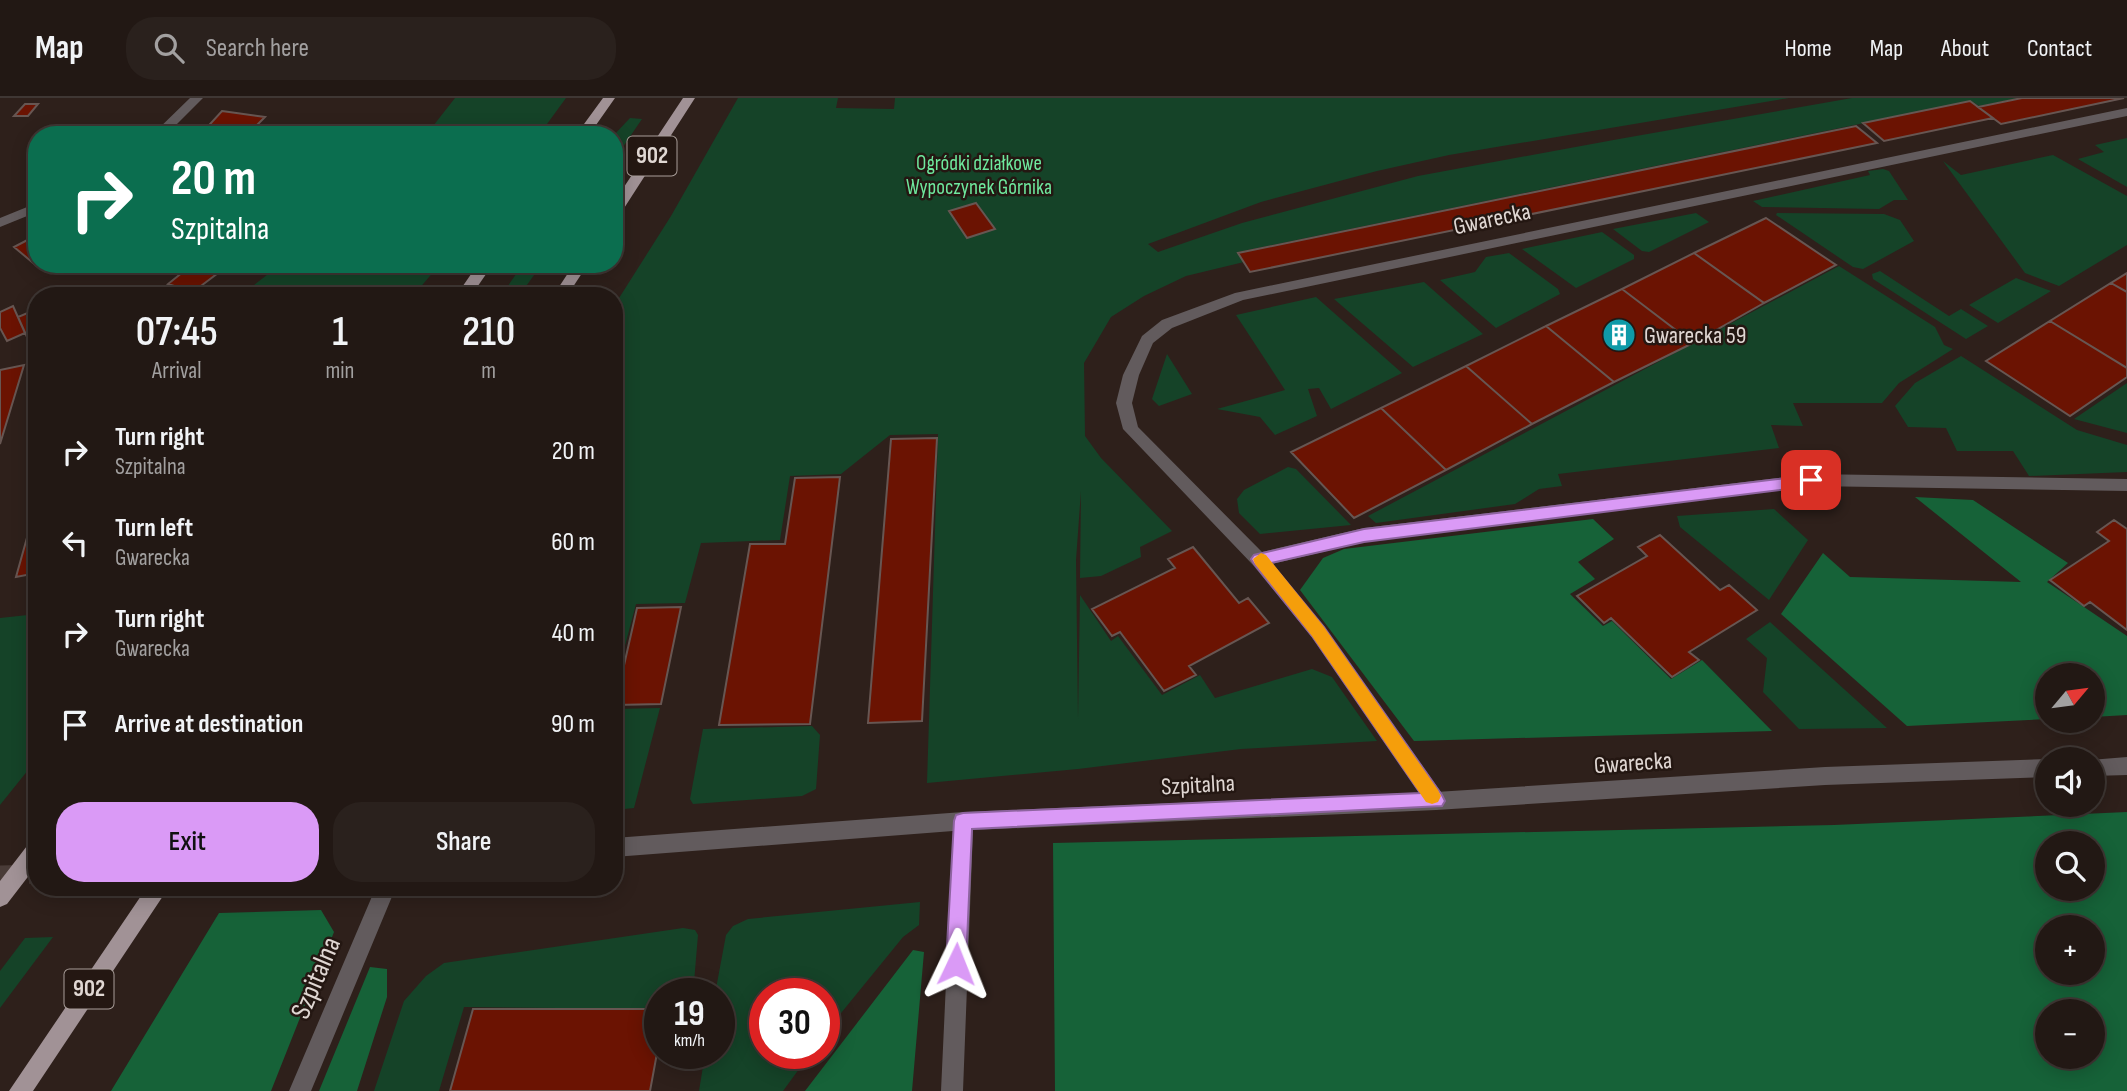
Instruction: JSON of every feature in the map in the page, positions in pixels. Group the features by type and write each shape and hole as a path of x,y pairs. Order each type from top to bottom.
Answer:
{"main road":[{"path":"589,126 609,98"},
{"name":"902","path":"623,199 689,98"},
{"path":"0,897 28,861"},
{"name":"902","path":"20,1091 153,896"}],"street":[{"path":"167,126 197,98"},
{"name":"Gwarecka","path":"2035,768 1825,776 1436,801 1318,632 1259,559 1131,429 1124,403 1131,375 1147,340 1167,324 1240,296 2127,112"},
{"path":"0,223 28,210"},
{"path":"1259,559 1364,536 1811,480 2127,485"},
{"path":"2105,767 2127,766"},
{"name":"Szpitalna","path":"623,847 963,821 1436,801"},
{"path":"952,1091 963,821"},
{"name":"Szpitalna","path":"300,1091 382,896"}],"green space":[{"path":"455,98 566,98 546,126 433,126"},
{"name":"Ogródki działkowe Wypoczynek Górnika","path":"738,98 838,98 836,108 894,109 895,98 1789,98 1449,155 1377,171 1261,202 1148,244 1158,252 1242,223 1418,176 1619,139 1852,98 2019,98 1979,106 1971,101 1238,252 1244,262 1186,276 1144,296 1111,317 1084,363 1085,436 1101,458 1172,531 1140,547 1141,557 1101,576 1080,578 1081,491 1076,560 1078,719 1080,595 1111,641 1118,636 1162,695 1200,675 1215,698 1312,669 1332,677 1377,741 1241,749 1078,769 927,783 938,434 890,435 841,474 790,476 780,540 701,543 685,603 636,604 623,653 623,292 671,216"},
{"path":"630,118 642,119 623,147 623,126"},
{"path":"2127,138 2127,187 2078,159 2104,152 2095,145"},
{"path":"2053,155 2127,196 2127,245 2059,286 2025,273 1943,161 1961,175"},
{"path":"1868,171 1889,171 1908,200 1894,200 1879,209 1762,207 1753,201 1870,175"},
{"path":"1696,213 1709,222 1649,252 1642,251 1613,229"},
{"path":"1884,214 1900,220 1914,241 1863,269 1853,267 1776,215"},
{"path":"1602,232 1634,255 1634,259 1576,288 1522,249"},
{"path":"1509,253 1558,289 1560,294 1496,328 1440,280 1475,272 1486,257"},
{"path":"1839,266 1935,327 1944,345 1953,349 1899,383 1882,403 1793,403 1803,426 1771,425 1779,448 1558,474 1562,486 1539,489 1515,504 1376,523 1368,516"},
{"path":"1880,271 1949,316 1961,309 1988,326 1966,339 1873,279 1872,274"},
{"path":"269,273 432,273 421,287 252,287"},
{"path":"517,273 536,273 525,287 507,287"},
{"path":"2016,278 2051,291 1998,323 1969,305"},
{"path":"1424,282 1483,334 1413,367 1334,299"},
{"path":"1316,297 1402,373 1331,409 1319,388 1308,389 1317,416 1275,435 1260,417 1217,409 1285,390 1236,315"},
{"path":"1167,354 1192,394 1159,406 1152,399"},
{"path":"1961,356 2077,430 2127,445 2127,472 2029,476 2013,451 1957,451 1946,428 1908,427 1895,406 1915,383"},
{"path":"2127,383 2127,433 2074,419"},
{"path":"1288,467 1296,469 1351,525 1260,534 1239,513 1237,499 1244,490"},
{"path":"1915,497 1973,500 2068,563 2047,582 2127,636 2127,715 2105,716 2105,663 2035,663 2035,720 1907,726 1781,614 1823,553 1850,577 2021,582"},
{"path":"1774,509 1808,540 1769,600 1680,527 1677,516"},
{"path":"1593,519 1614,539 1578,562 1595,579 1570,594 1603,626 1612,621 1671,679 1702,660 1772,731 1414,741 1300,590 1323,558 1344,549"},
{"path":"28,615 28,770 0,805 0,618"},
{"path":"1770,622 1887,728 1799,729 1763,692 1767,658 1746,639"},
{"path":"660,708 634,808 623,809 623,709"},
{"path":"812,726 820,735 816,789 802,796 693,804 690,799 703,729"},
{"path":"2127,812 2127,1091 1055,1091 1053,843 1834,825 2035,816 2105,817 2105,813"},
{"path":"920,902 919,925 903,937 840,1014 840,978 749,978 749,1069 799,1069 783,1091 699,1091 703,1069 735,1069 735,978 718,978 726,935 733,926 748,919"},
{"path":"321,910 334,932 271,1091 111,1091 219,913"},
{"path":"683,928 695,930 698,935 694,978 644,978 644,1009 464,1007 439,1091 374,1091 404,1001 426,976 444,963"},
{"path":"53,937 0,1008 0,971 25,938"},
{"path":"913,950 924,952 912,1091 805,1091 822,1069 840,1069 840,1045"},
{"path":"370,967 387,969 387,997 357,1091 319,1091"}],"building":[{"path":"2022,98 2124,98 2001,124 1978,107"},
{"path":"1970,101 1993,118 1884,141 1863,123"},
{"path":"25,104 38,104 28,116 14,116"},
{"path":"222,111 265,117 256,126 208,126"},
{"path":"1856,126 1877,143 1250,272 1238,253"},
{"path":"976,203 995,229 967,238 949,211"},
{"path":"1766,218 1836,265 1764,303 1694,253"},
{"path":"28,240 28,259 14,247"},
{"path":"1694,253 1764,303 1693,343 1622,289"},
{"path":"182,273 218,273 200,287 168,284"},
{"path":"2127,273 2127,292 2111,283"},
{"path":"2111,283 2127,292 2127,368 2050,321"},
{"name":"Gwarecka 59","path":"1622,289 1693,343 1614,382 1546,326"},
{"path":"13,306 25,333 7,341 0,328 0,312"},
{"path":"28,313 28,337 27,337 18,317"},
{"path":"2050,321 2127,368 2127,377 2070,416 1986,361"},
{"path":"1546,326 1614,382 1532,424 1466,366"},
{"path":"24,365 0,444 0,370"},
{"path":"1466,366 1532,424 1446,470 1381,408"},
{"path":"1381,408 1446,470 1354,518 1291,452"},
{"path":"937,438 922,721 868,723 891,439"},
{"path":"840,477 810,724 719,725 750,544 785,544 795,478"},
{"path":"2114,520 2127,529 2127,630 2090,602 2084,606 2050,580 2109,541 2097,532"},
{"path":"28,534 28,575 16,577"},
{"path":"1660,535 1720,590 1729,585 1757,610 1689,652 1699,660 1672,677 1611,618 1604,623 1577,596 1647,556 1638,547"},
{"path":"1193,547 1239,603 1248,598 1269,623 1189,666 1196,675 1164,691 1120,632 1112,636 1092,609 1175,568 1168,559"},
{"path":"681,607 661,704 623,705 623,670 637,608"},
{"path":"473,1009 644,1009 644,1069 654,1069 650,1091 450,1091"}],"tunnel":[{"path":"0,875 28,874"}],"slow traffic":[{"path":"1261,559 1318,632 1432,796"}],"place":[{"name":"Gwarecka 59","path":"1619,335"}],"route":[{"path":"956,964 963,821 1436,801 1318,632 1259,559 1364,536 1811,480"}]}
